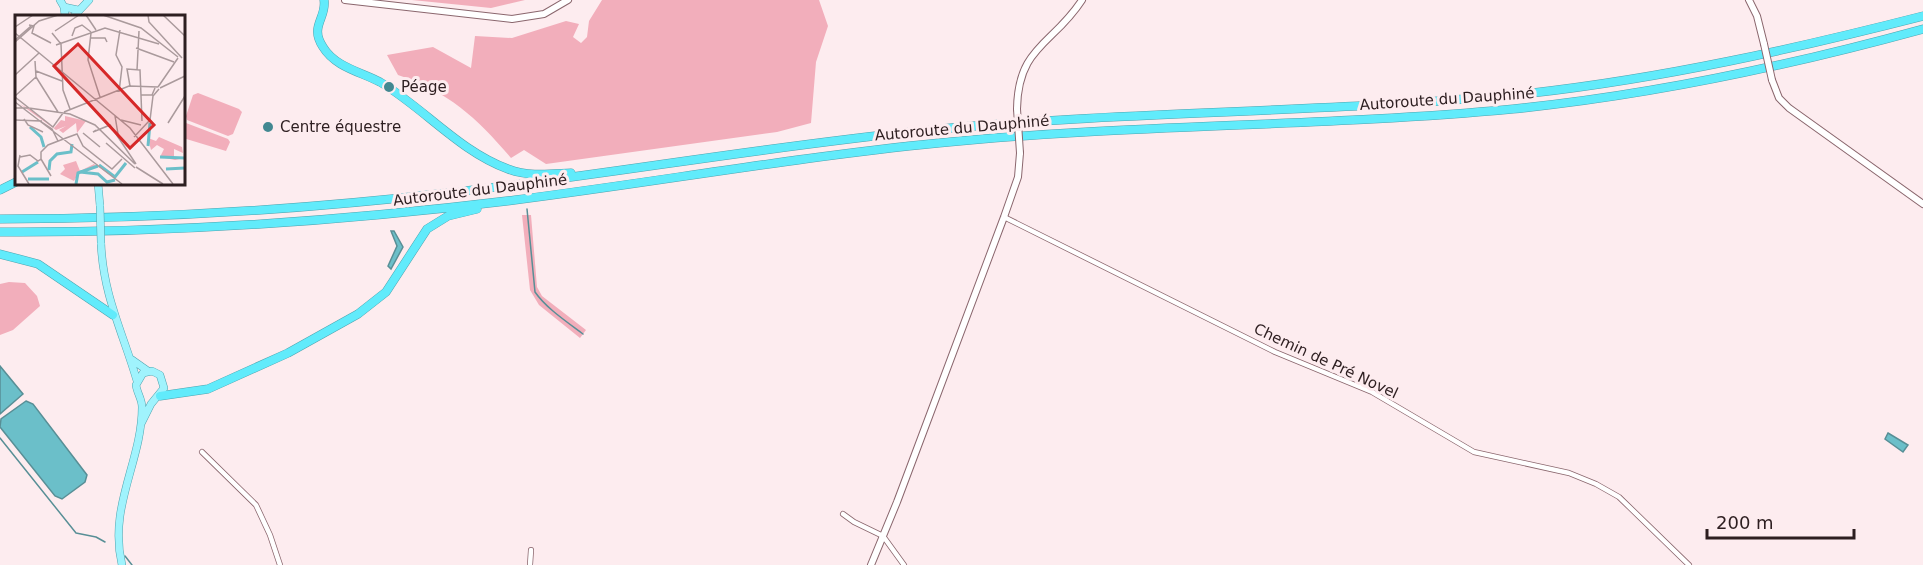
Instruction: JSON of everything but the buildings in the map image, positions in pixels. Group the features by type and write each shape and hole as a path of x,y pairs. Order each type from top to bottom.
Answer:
{"highway":[{"path":"324,0 317,30 319,40 326,52 337,62 407,99 444,131 495,163 516,171 533,174 629,170"},
{"name":"Autoroute du Dauphiné","path":"0,219 165,216 319,206 450,193 872,136 981,125 1104,116 1403,103 1532,93 1723,63 1923,16"},
{"name":"Autoroute du Dauphiné","path":"0,232 249,226 516,200 863,151 968,140 1110,129 1409,117 1546,105 1641,92 1751,72 1923,29"},
{"path":"0,190 15,182"},
{"path":"158,397 208,389 288,353 358,314 386,292 416,243 432,226 455,214 516,200"},
{"path":"0,254 38,264 113,315"}],"main road":[{"path":"62,3 76,13 89,0"},
{"path":"98,184 103,272 113,315 137,381 142,405 141,424 118,525 122,565"},
{"path":"128,356 163,379 164,388 141,424"},
{"path":"137,381 148,371"},
{"path":"140,395 147,399 158,397"}],"street":[{"path":"345,0 512,19 544,14 568,0"},
{"path":"871,565 1018,177 1020,153 1018,85 1025,65 1082,0"},
{"path":"1749,0 1757,15 1772,80 1779,98 1788,108 1923,204"},
{"name":"Chemin de Pré Novel","path":"1004,217 1275,352 1372,392 1474,452 1569,473 1596,484 1619,497 1689,565"},
{"path":"202,452 256,505 270,535 280,565"},
{"path":"843,513 854,522 883,536 904,565"},
{"path":"530,565 531,550"}],"shaded area":[{"path":"412,0 525,0 491,8"},
{"path":"602,0 819,0 828,26 816,62 811,123 777,132 546,164 524,150 511,158 461,108 432,90 398,75 387,55 433,47 471,68 475,36 512,38 566,21 579,24 573,37 581,43 587,37 589,21"},
{"path":"198,93 242,112 233,134 228,136 187,120 186,116 193,95"},
{"path":"186,123 228,139 230,142 226,151 184,138 184,124"},
{"path":"522,215 531,215 537,287 542,296 586,330 580,338 539,305 530,290"},
{"path":"25,283 37,296 40,306 13,330 0,335 0,284"}],"water":[{"path":"391,231 394,231 403,247 391,269 388,266 397,246"},
{"path":"0,366 23,394 0,414"},
{"path":"26,401 33,404 87,475 85,482 62,499 55,496 0,427 1,419"},
{"path":"1888,433 1908,445 1903,452 1885,439"}],"waterway":[{"path":"527,209 535,292 551,309 583,334"},
{"path":"0,438 76,533 96,537 105,542"},
{"path":"125,556 132,565"}],"place":[{"name":"Péage","path":"389,87"},
{"name":"Centre équestre","path":"268,127"}]}
